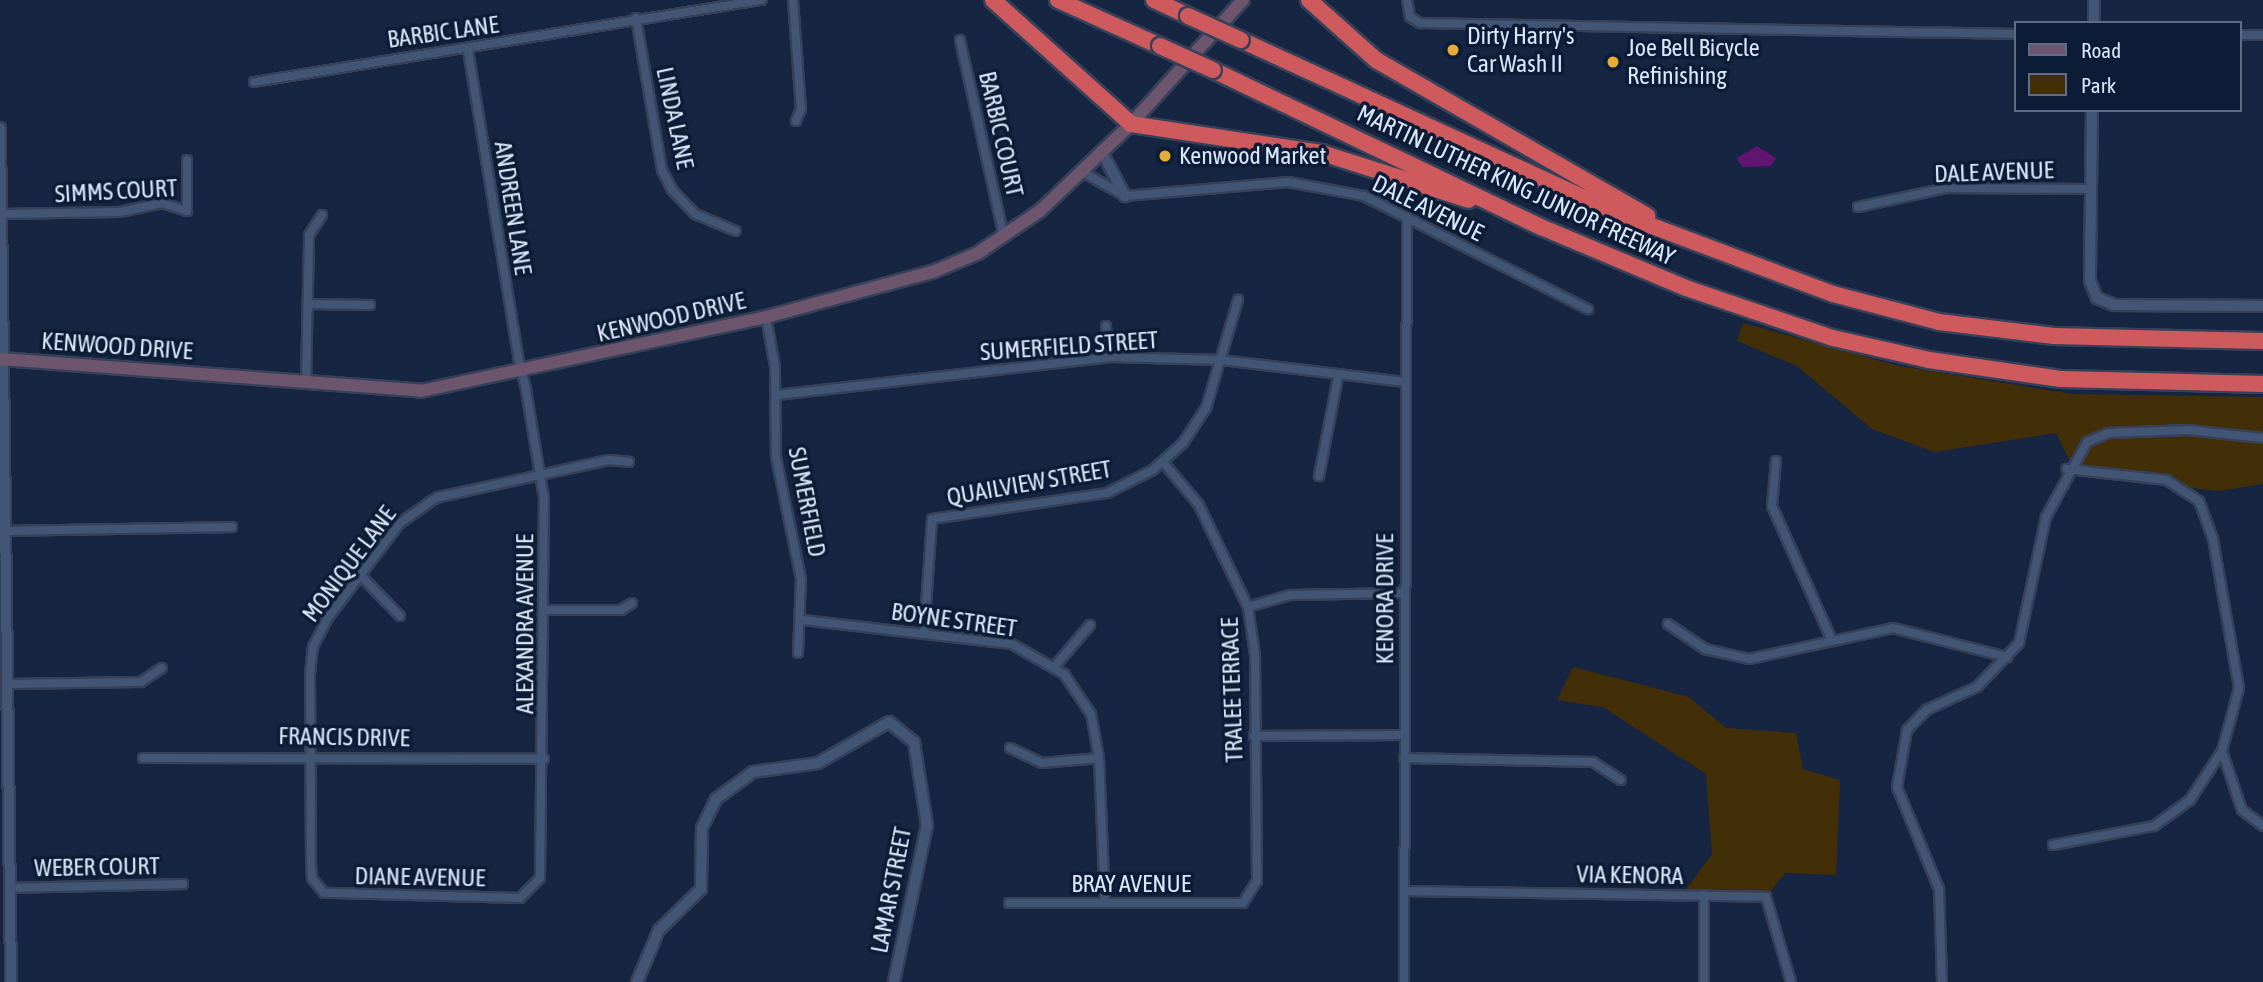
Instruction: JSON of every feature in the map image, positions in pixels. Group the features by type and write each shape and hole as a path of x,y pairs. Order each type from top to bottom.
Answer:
{"highway":[{"path":"993,0 1131,124 1335,157 1541,226"},
{"name":"MARTIN LUTHER KING JUNIOR FREEWAY","path":"1058,0 1213,70 1541,226 1733,305 1929,360 2061,379 2263,384"},
{"name":"MARTIN LUTHER KING JUNIOR FREEWAY","path":"1154,0 1700,247 1833,294 1940,322 2054,336 2263,341"},
{"path":"1309,0 1376,60 1700,247"}],"main road":[{"name":"KENWOOD DRIVE","path":"1,359 421,391 521,372 766,317 935,271 1004,237 1081,171 1131,124 1243,0"}],"street":[{"name":"BARBIC LANE","path":"254,82 468,50 636,18 761,0"},
{"path":"793,0 801,108 796,121"},
{"path":"1407,0 1410,17 1420,23 2014,34"},
{"path":"2094,0 2094,21"},
{"name":"LINDA LANE","path":"636,18 667,180 695,214 736,231"},
{"path":"2242,35 2263,35"},
{"name":"BARBIC COURT","path":"960,40 1004,237"},
{"name":"ANDREEN LANE","path":"468,50 521,372"},
{"path":"2092,112 2090,281 2097,298 2114,304 2263,306"},
{"path":"0,128 7,684 4,765 11,982"},
{"path":"1102,152 1125,196"},
{"name":"SIMMS COURT","path":"1,214 120,212 162,203 187,211 187,160"},
{"path":"1081,171 1125,196"},
{"name":"DALE AVENUE","path":"1125,196 1288,182 1364,196 1588,309"},
{"name":"DALE AVENUE","path":"1858,207 1947,188 2090,189"},
{"path":"306,383 309,235 322,215"},
{"name":"KENORA DRIVE","path":"1404,982 1407,217"},
{"name":"QUAILVIEW STREET","path":"924,634 932,519 1107,493 1163,462 1199,420 1221,360 1238,300"},
{"path":"309,304 370,305"},
{"name":"SUMERFIELD","path":"766,317 777,396 776,457 798,549 803,620 798,653"},
{"path":"1106,326 1109,357"},
{"name":"SUMERFIELD STREET","path":"777,396 1109,357 1221,360 1338,377 1405,382"},
{"name":"ALEXANDRA AVENUE","path":"521,372 540,475 544,610 544,759 540,878"},
{"path":"1320,476 1338,377"},
{"path":"1942,982 1939,889 1901,804 1897,761 1907,730 1926,710 1977,687 2007,657 2029,616 2033,561 2067,469 2082,446 2108,433 2188,430 2263,438"},
{"name":"MONIQUE LANE","path":"311,863 313,647 394,531 423,505 608,460 629,462"},
{"path":"1776,461 1772,506 1832,641"},
{"name":"TRALEE TERRACE","path":"1163,462 1199,505 1248,607 1257,881 1250,898"},
{"path":"2053,845 2168,818 2190,800 2222,751 2236,712 2238,668 2203,507 2167,480 2067,469"},
{"path":"5,530 232,527"},
{"path":"363,578 400,616"},
{"path":"1248,607 1290,595 1404,593"},
{"path":"544,610 621,610 632,603"},
{"name":"BOYNE STREET","path":"803,620 1013,645 1055,666 1086,703 1099,758 1105,903"},
{"path":"1668,624 1705,649 1749,659 1893,628 2007,657"},
{"path":"1055,666 1090,625"},
{"path":"7,684 141,682 162,668"},
{"name":"LAMAR STREET","path":"637,982 659,930 701,889 702,828 716,799 753,772 818,763 889,722 914,742 927,825 894,982"},
{"path":"1254,736 1404,736"},
{"path":"1010,748 1035,762 1099,758"},
{"path":"2222,751 2242,810 2263,826"},
{"name":"FRANCIS DRIVE","path":"144,758 310,755 544,759"},
{"path":"1404,758 1593,762 1621,779"},
{"name":"DIANE AVENUE","path":"311,863 316,886 333,895 520,898 540,878"},
{"name":"WEBER COURT","path":"10,888 183,884"},
{"name":"VIA KENORA","path":"1404,891 1766,897 1791,982"},
{"path":"1704,895 1704,982"},
{"name":"BRAY AVENUE","path":"1009,903 1250,898"}],"green space":[{"path":"1743,323 1899,366 2073,394 2263,397 2263,484 2219,491 2077,475 2056,433 1934,452 1872,429 1797,366 1737,341"},
{"path":"1573,667 1689,697 1726,728 1796,733 1803,769 1840,780 1836,875 1785,873 1766,897 1682,895 1712,854 1706,774 1603,707 1557,700"}],"shaded area":[{"path":"1757,146 1776,158 1771,166 1742,167 1737,158"}],"place":[{"name":"Dirty Harry's Car Wash II","path":"1453,50"},
{"name":"Joe Bell Bicycle Refinishing","path":"1613,62"},
{"name":"Kenwood Market","path":"1165,156"}]}
